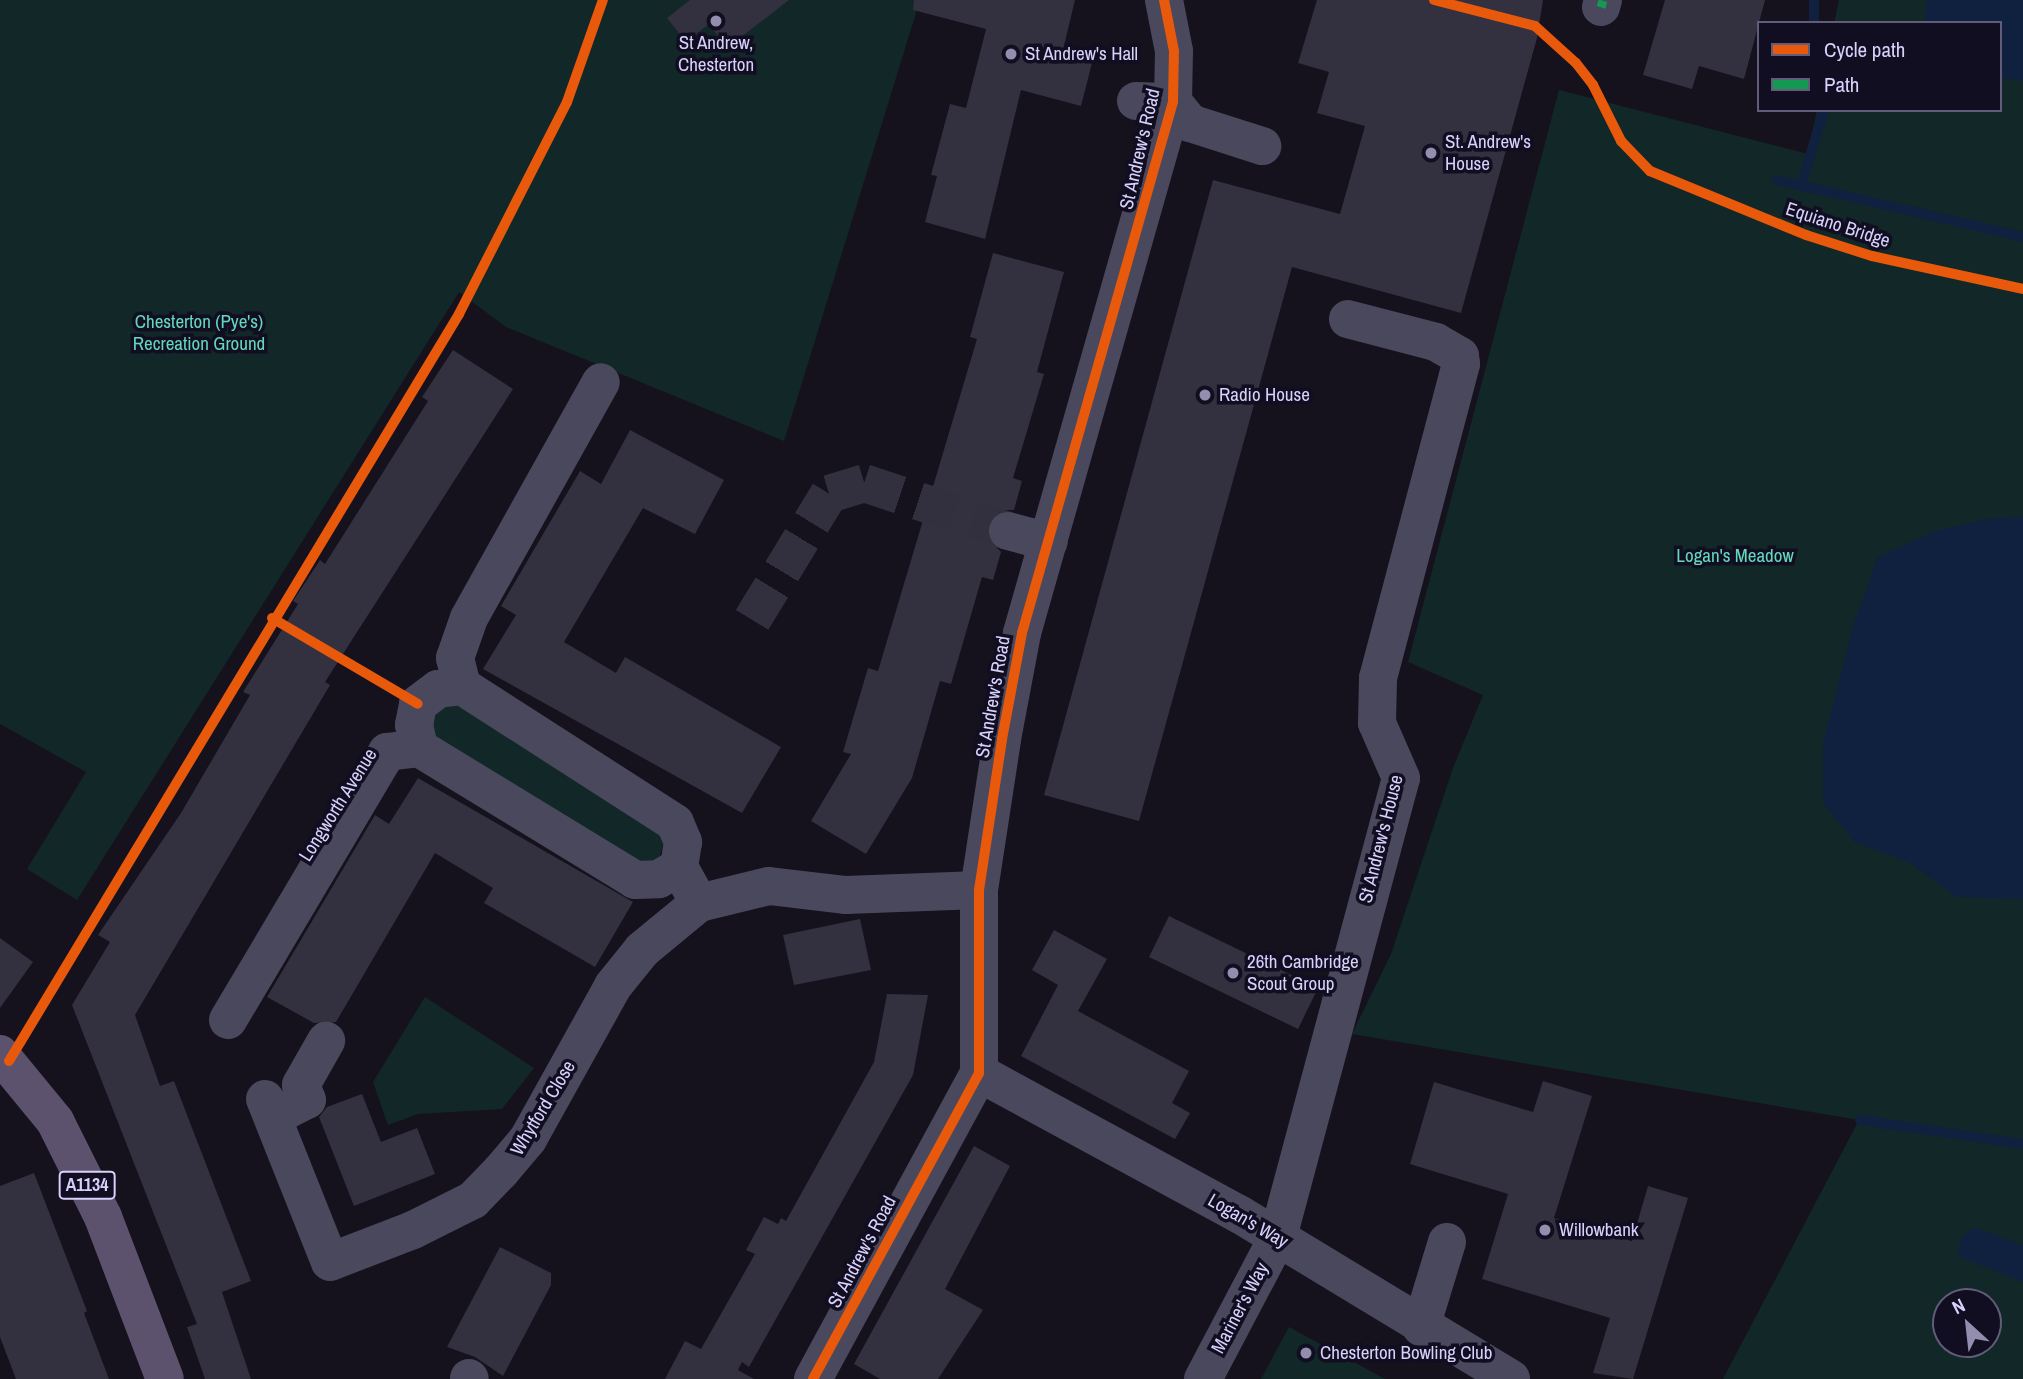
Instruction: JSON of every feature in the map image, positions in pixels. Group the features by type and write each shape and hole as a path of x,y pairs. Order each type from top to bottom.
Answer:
{"main road":[{"name":"A1134","path":"0,1054 55,1121 103,1217 149,1330 165,1379"},
{"name":"A1134","path":"149,1330 178,1379"}],"street":[{"name":"St Andrew's Road","path":"813,1379 979,1073 979,890 1022,633 1049,542 1154,101 1174,51 1164,0"},
{"path":"1154,101 1190,123 1262,146"},
{"name":"St Andrew's House","path":"1278,1237 1401,778 1377,723 1378,678 1461,365 1460,356 1436,342 1348,319"},
{"path":"462,686 456,658 469,618 601,382"},
{"path":"1008,531 1049,542"},
{"path":"679,867 659,879 635,880 419,748 414,725 418,704 438,689 462,686 675,823 683,842 679,867 699,903 769,886 846,895 979,890"},
{"name":"Longworth Avenue","path":"228,1020 387,752 419,748"},
{"name":"Whytford Close","path":"326,1041 301,1085 307,1100 269,1108 330,1262 413,1230 473,1200 528,1139 613,986 642,950 699,903"},
{"name":"Logan's Way","path":"979,1073 1278,1237 1511,1379"},
{"name":"Mariner's Way","path":"1203,1379 1278,1237"},
{"path":"1421,1326 1447,1242"}],"green space":[{"name":"Chesterton (Pye's) Recreation Ground","path":"0,0 920,0 784,441 506,327 459,292 77,900 27,869 86,772 0,724"},
{"name":"Logan's Meadow","path":"1839,0 2023,0 2023,1379 1723,1379 1859,1120 1352,1034 1391,954 1453,768 1483,695 1408,662 1559,90 1808,154 1817,112 2002,112 2002,21 1834,21"},
{"path":"454,700 665,838 659,859 645,866 433,736 433,713"},
{"path":"425,997 534,1068 502,1109 418,1114 388,1125 373,1082"},
{"name":"Chesterton Bowling Club","path":"1289,1327 1385,1379 1261,1379"}],"water":[{"path":"1927,0 2023,0 2023,81 2002,78 2002,21 1924,21"},
{"path":"2023,517 2023,899 1957,897 1910,863 1854,842 1823,802 1823,743 1854,623 1878,557 1935,531 1992,518"},
{"path":"1975,1228 2023,1245 2023,1282 1958,1256 1961,1237"}],"building":[{"name":"St Andrew, Chesterton","path":"690,0 789,0 727,48 709,24 686,42 667,18"},
{"path":"914,0 1075,0 1063,50 1093,59 1081,106 1021,90 985,239 925,222 937,176 931,175 950,104 966,108 986,29 913,10"},
{"path":"1317,0 1543,0 1537,38 1461,313 1292,267 1139,821 1044,795 1213,180 1340,214 1365,126 1317,113 1329,72 1298,63"},
{"path":"1665,0 1765,0 1759,21 1757,21 1744,79 1699,66 1692,89 1643,75"},
{"path":"993,253 1064,272 1037,372 1044,374 1013,478 1022,481 1014,510 1002,510 987,525 987,537 1001,552 993,580 982,577 951,684 940,681 912,778 866,854 811,821 851,754 843,752 868,668 878,671 977,339 970,337"},
{"path":"453,350 513,389 325,682 330,685 135,1015 160,1086 174,1081 251,1281 222,1292 251,1379 205,1379 187,1327 197,1324 72,1005 110,942 98,935 181,813 250,695 243,692 298,604 293,601 320,560 325,564 428,401 422,397"},
{"path":"630,430 724,480 695,534 643,508 564,642 616,673 625,657 781,747 742,813 483,669 516,615 501,606 580,471 601,484"},
{"path":"418,778 633,902 595,967 484,903 493,888 435,853 336,1022 314,1023 267,997 375,815 389,824"},
{"name":"26th Cambridge Scout Group","path":"1169,916 1318,988 1298,1029 1149,957"},
{"path":"860,919 871,970 794,985 783,935"},
{"path":"1054,930 1107,959 1078,1011 1189,1071 1172,1103 1190,1113 1175,1139 1021,1056 1058,985 1032,970"},
{"path":"0,938 33,962 0,1008"},
{"path":"887,994 928,995 913,1075 749,1367 742,1362 738,1370 754,1379 665,1379 685,1341 701,1349 755,1254 746,1250 764,1217 778,1224 781,1218 786,1221 874,1062"},
{"name":"Willowbank","path":"1543,1081 1592,1096 1554,1218 1632,1241 1648,1186 1688,1198 1633,1379 1593,1373 1610,1318 1482,1279 1508,1194 1410,1164 1434,1082 1533,1112"},
{"path":"362,1094 381,1142 417,1128 435,1174 354,1206 319,1117 327,1107"},
{"path":"974,1146 1010,1166 945,1289 983,1310 938,1379 880,1379 854,1364"},
{"path":"34,1173 87,1311 84,1313 109,1379 16,1379 0,1337 0,1186"},
{"path":"500,1247 551,1273 551,1285 503,1376 475,1357 447,1347"}],"waterway":[{"path":"1814,0 1814,21"},
{"path":"1801,186 1823,112"},
{"path":"1777,180 2023,237"},
{"path":"1860,1120 2023,1144"}],"tunnel":[{"path":"752,620 829,494 864,483 1008,531"}],"marked path":[{"path":"1601,7 1603,0"}],"cycle path":[{"path":"9,1061 459,314 567,102 603,0"},
{"path":"813,1379 979,1073 979,890 1002,739 1022,633 1173,102 1174,51 1164,0"},
{"name":"Equiano Bridge","path":"1434,0 1535,26 1576,63 1593,85 1621,141 1650,171 1806,235 1872,256 2023,289"},
{"path":"272,618 418,704"}],"place":[{"name":"St Andrew, Chesterton","path":"716,21"},
{"name":"St Andrew's Hall","path":"1011,54"},
{"name":"St. Andrew's House","path":"1431,153"},
{"name":"Radio House","path":"1205,395"},
{"name":"26th Cambridge Scout Group","path":"1233,973"},
{"name":"Willowbank","path":"1545,1230"},
{"name":"Chesterton Bowling Club","path":"1306,1353"}]}
